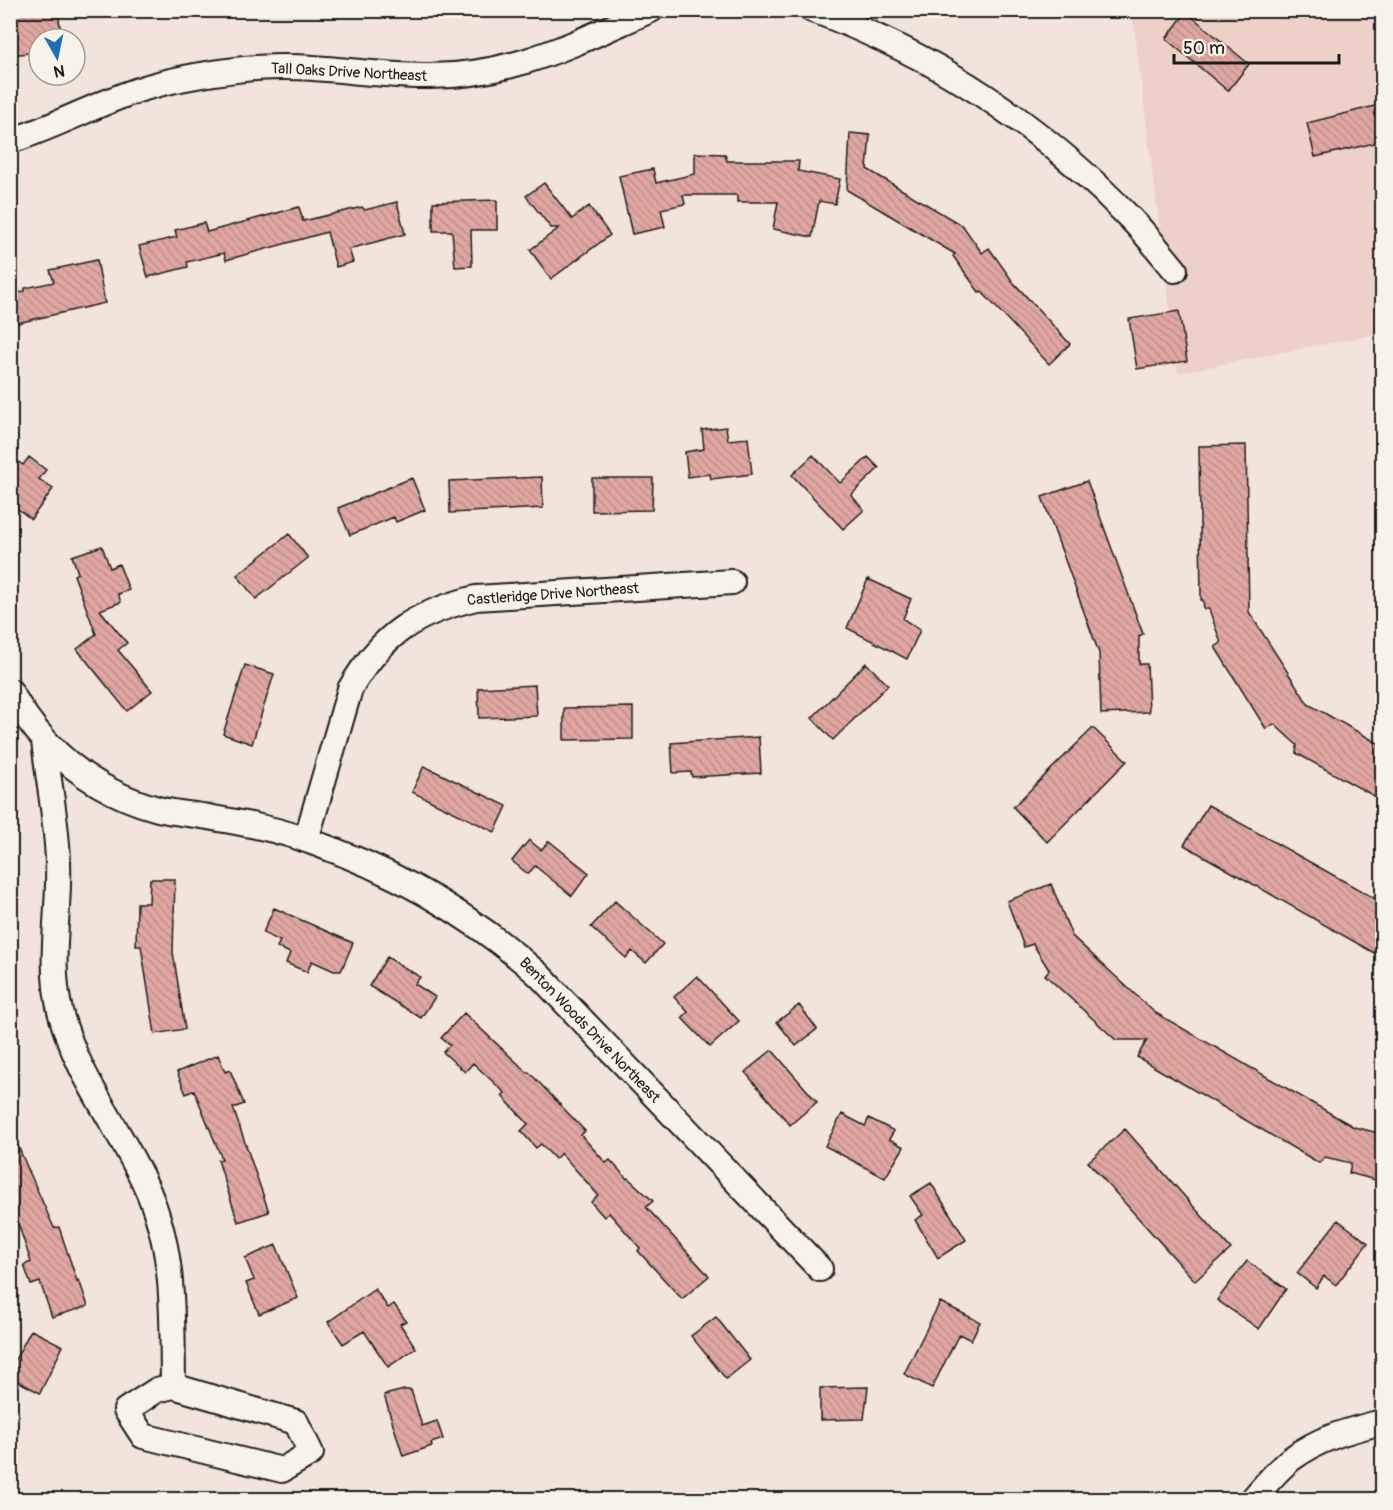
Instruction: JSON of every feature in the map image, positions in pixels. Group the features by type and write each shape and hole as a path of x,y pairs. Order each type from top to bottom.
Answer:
{"street":[{"name":"Tall Oaks Drive Northeast","path":"10,141 138,90 195,76 245,69 294,66 422,76 478,73 510,67 541,58 651,10"},
{"path":"812,10 833,17 910,52 976,89 1030,127 1098,186 1131,219 1174,270"},
{"name":"Castleridge Drive Northeast","path":"306,840 350,689 377,649 412,620 443,606 476,598 732,582"},
{"name":"Benton Woods Drive Northeast","path":"10,691 44,740 80,773 121,796 159,809 244,823 306,840 364,861 420,889 465,916 539,975 820,1269"},
{"path":"44,740 58,863 53,953 60,1008 79,1066 144,1181 161,1224 171,1275 173,1386"},
{"path":"173,1386 296,1422 311,1453 282,1470 143,1436 126,1410 157,1390 173,1386"},
{"path":"1252,1500 1290,1460 1316,1443 1340,1432 1383,1422"}],"shaded area":[{"path":"1132,11 1382,11 1382,333 1178,373"}],"building":[{"path":"10,10 58,10 60,27 27,27 27,53 10,55"},
{"path":"1186,12 1249,64 1228,91 1166,39"},
{"path":"1383,104 1383,141 1315,157 1307,123"},
{"path":"850,133 870,135 867,169 963,226 982,253 989,248 1013,282 1070,344 1049,364 981,291 979,292 953,256 955,254 847,190"},
{"path":"695,153 725,154 727,161 799,161 798,171 840,179 835,204 819,201 812,237 773,229 778,202 737,202 737,195 683,195 685,204 661,209 665,227 632,234 619,176 653,169 656,183 695,174"},
{"path":"544,183 572,219 589,206 610,235 551,279 530,250 559,228 551,228 526,196"},
{"path":"497,200 497,230 471,230 472,266 455,267 452,231 433,231 433,202"},
{"path":"397,202 405,234 349,249 353,262 336,267 327,232 226,260 224,253 187,262 188,267 148,277 139,246 177,237 175,230 204,223 207,232 299,207 303,221 362,207 365,210"},
{"path":"97,260 105,303 13,324 10,296 25,291 25,288 54,282 50,270"},
{"path":"1179,311 1187,361 1137,369 1129,319"},
{"path":"726,427 728,440 748,438 752,474 711,479 710,474 688,477 685,452 704,449 702,430"},
{"path":"1246,445 1249,612 1308,704 1383,746 1383,801 1296,753 1297,745 1274,724 1266,729 1215,647 1221,643 1209,609 1204,609 1203,600 1201,600 1199,446"},
{"path":"813,455 840,483 868,457 879,468 851,495 864,510 843,529 792,475"},
{"path":"10,456 23,465 29,457 46,470 39,479 53,489 31,519 10,503"},
{"path":"542,477 543,508 450,513 449,481"},
{"path":"412,478 425,510 396,522 394,517 350,535 338,508"},
{"path":"592,478 653,478 652,510 592,511"},
{"path":"1087,481 1143,634 1139,636 1139,664 1147,664 1149,712 1101,714 1099,653 1042,497"},
{"path":"289,534 308,558 256,599 237,575"},
{"path":"102,546 110,568 119,564 129,590 118,594 121,602 100,610 127,643 118,650 152,691 127,711 77,649 96,634 74,575 78,573 72,556"},
{"path":"868,579 911,599 903,619 920,630 907,659 847,628"},
{"path":"866,663 888,685 833,740 812,718"},
{"path":"245,665 274,674 252,744 223,734"},
{"path":"535,685 537,716 479,718 478,688"},
{"path":"633,707 633,739 564,740 564,708"},
{"path":"1093,728 1127,761 1047,842 1013,807"},
{"path":"759,737 761,773 692,777 691,772 673,773 671,743"},
{"path":"424,766 507,806 495,832 412,792"},
{"path":"1208,805 1383,903 1383,958 1184,845"},
{"path":"529,840 541,850 549,841 589,873 572,896 535,866 528,874 512,861"},
{"path":"150,879 175,879 173,952 185,1029 155,1034 141,946 136,946 137,903 149,903"},
{"path":"1051,884 1072,936 1154,1012 1354,1127 1383,1134 1383,1182 1349,1173 1351,1163 1325,1157 1319,1163 1137,1057 1147,1040 1116,1040 1045,975 1049,970 1033,944 1024,947 1007,901"},
{"path":"615,901 663,944 646,963 632,951 626,958 591,927"},
{"path":"274,908 353,943 341,971 334,971 312,961 307,972 286,963 290,953 277,947 280,941 263,933"},
{"path":"387,957 420,977 415,984 435,997 421,1018 369,986"},
{"path":"697,976 739,1021 710,1047 682,1018 688,1012 674,997"},
{"path":"799,1005 817,1029 796,1046 777,1022"},
{"path":"464,1013 529,1072 585,1131 581,1135 606,1163 610,1160 627,1179 653,1201 646,1207 709,1276 682,1299 638,1251 640,1248 609,1213 604,1217 591,1202 598,1195 561,1153 555,1159 541,1144 536,1148 521,1131 528,1124 502,1096 505,1093 473,1063 465,1072 443,1052 450,1045 441,1038"},
{"path":"772,1050 817,1102 790,1125 745,1072"},
{"path":"218,1055 225,1072 230,1070 244,1104 233,1108 269,1212 238,1222 218,1160 222,1159 194,1090 186,1094 177,1072"},
{"path":"842,1114 865,1126 869,1118 894,1131 889,1139 904,1147 885,1178 825,1146"},
{"path":"10,1128 54,1228 59,1227 88,1306 52,1317 40,1282 31,1285 24,1265 31,1262 17,1220 10,1223"},
{"path":"1125,1129 1231,1249 1195,1281 1088,1162"},
{"path":"931,1183 966,1240 938,1258 915,1220 923,1215 910,1196"},
{"path":"1338,1220 1368,1243 1336,1285 1324,1276 1316,1288 1297,1273"},
{"path":"276,1245 298,1298 259,1314 246,1283 254,1280 245,1258"},
{"path":"1247,1261 1286,1289 1259,1329 1217,1300"},
{"path":"375,1289 388,1308 394,1304 406,1321 400,1324 416,1348 388,1367 364,1331 343,1344 328,1322"},
{"path":"940,1302 980,1322 971,1340 959,1334 932,1388 904,1374"},
{"path":"716,1317 750,1360 726,1379 691,1336"},
{"path":"31,1330 63,1346 40,1393 10,1377 10,1369"},
{"path":"868,1387 864,1419 820,1420 820,1388"},
{"path":"411,1390 422,1426 437,1421 443,1439 431,1443 432,1446 403,1456 384,1395"}]}
